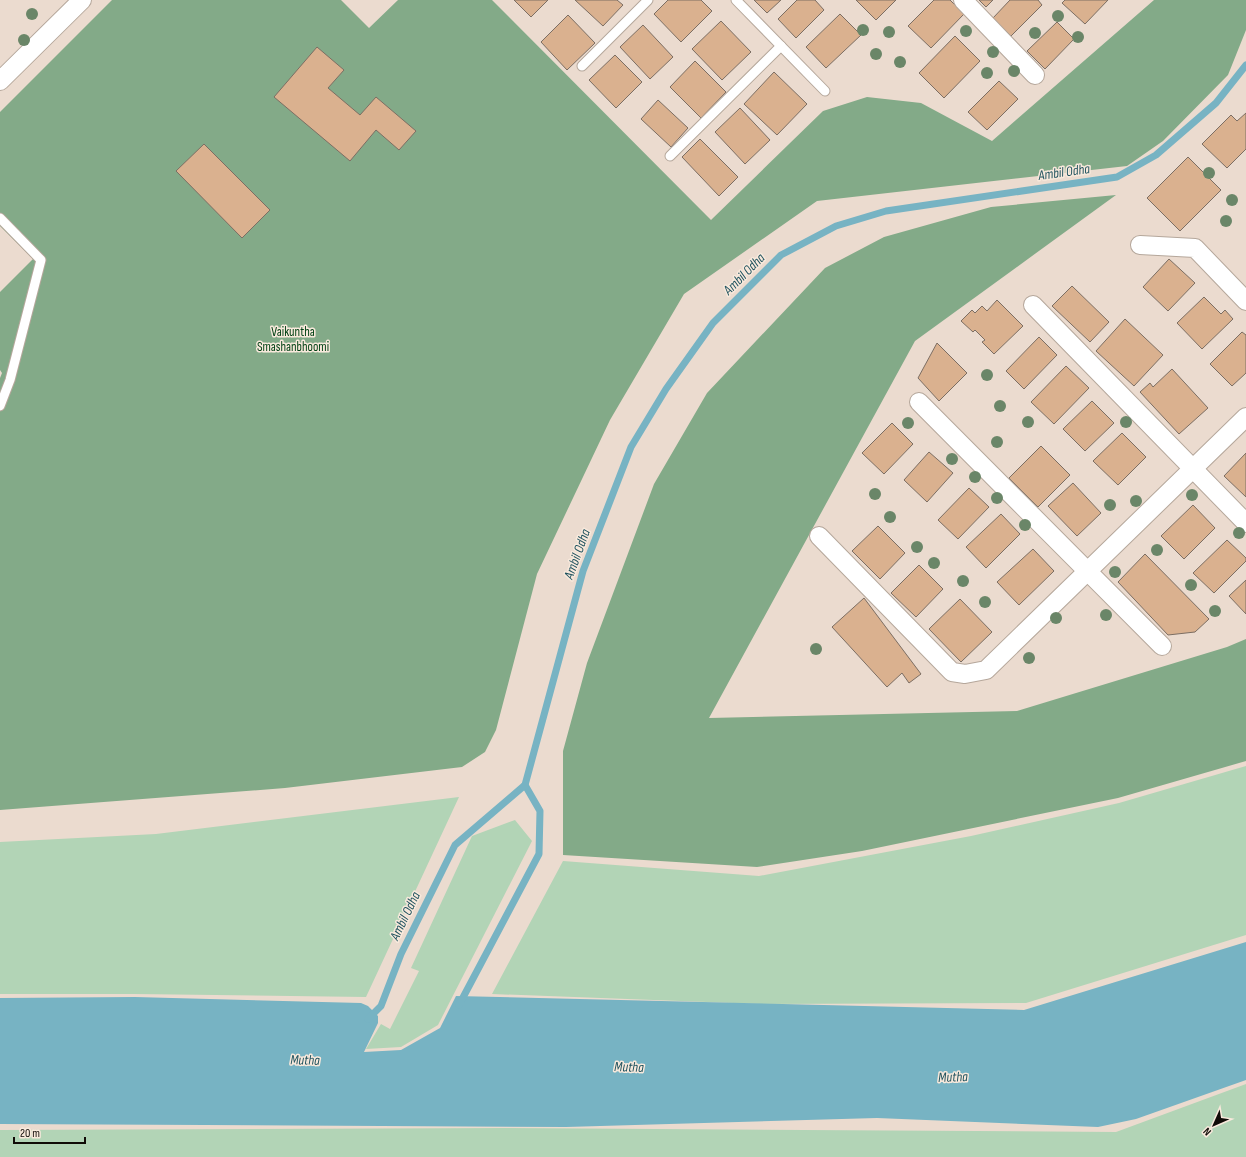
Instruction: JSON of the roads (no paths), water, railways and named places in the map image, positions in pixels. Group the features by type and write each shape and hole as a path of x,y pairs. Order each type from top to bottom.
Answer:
{"street":[{"path":"0,81 82,0"},
{"path":"962,0 1035,74"},
{"path":"1140,245 1195,248 1246,301"},
{"path":"1033,305 1246,523"},
{"path":"919,402 1162,646"},
{"path":"819,536 952,672 965,674 986,670 1246,417"}],"lane":[{"path":"582,66 648,0"},
{"path":"736,0 825,91"},
{"path":"670,156 781,46"},
{"path":"0,218 41,260 10,380 0,406"}],"water":[{"name":"Mutha","path":"1246,942 1246,1080 1136,1119 1098,1127 877,1118 566,1127 0,1124 0,998 135,997 361,1003 368,1006 378,1016 378,1023 364,1052 401,1050 440,1028 456,996 1024,1010"}],"waterway":[{"name":"Ambil Odha","path":"368,1019 381,1006 401,954 455,845 525,785 583,571 631,447 666,389 713,323 781,255 836,226 886,211 1117,177 1156,155 1216,103 1246,65"},
{"name":"Ambil Odha","path":"459,1005 539,854 540,811 525,785"}],"park label":[{"name":"Vaikuntha Smashanbhoomi","path":"293,340"}]}
